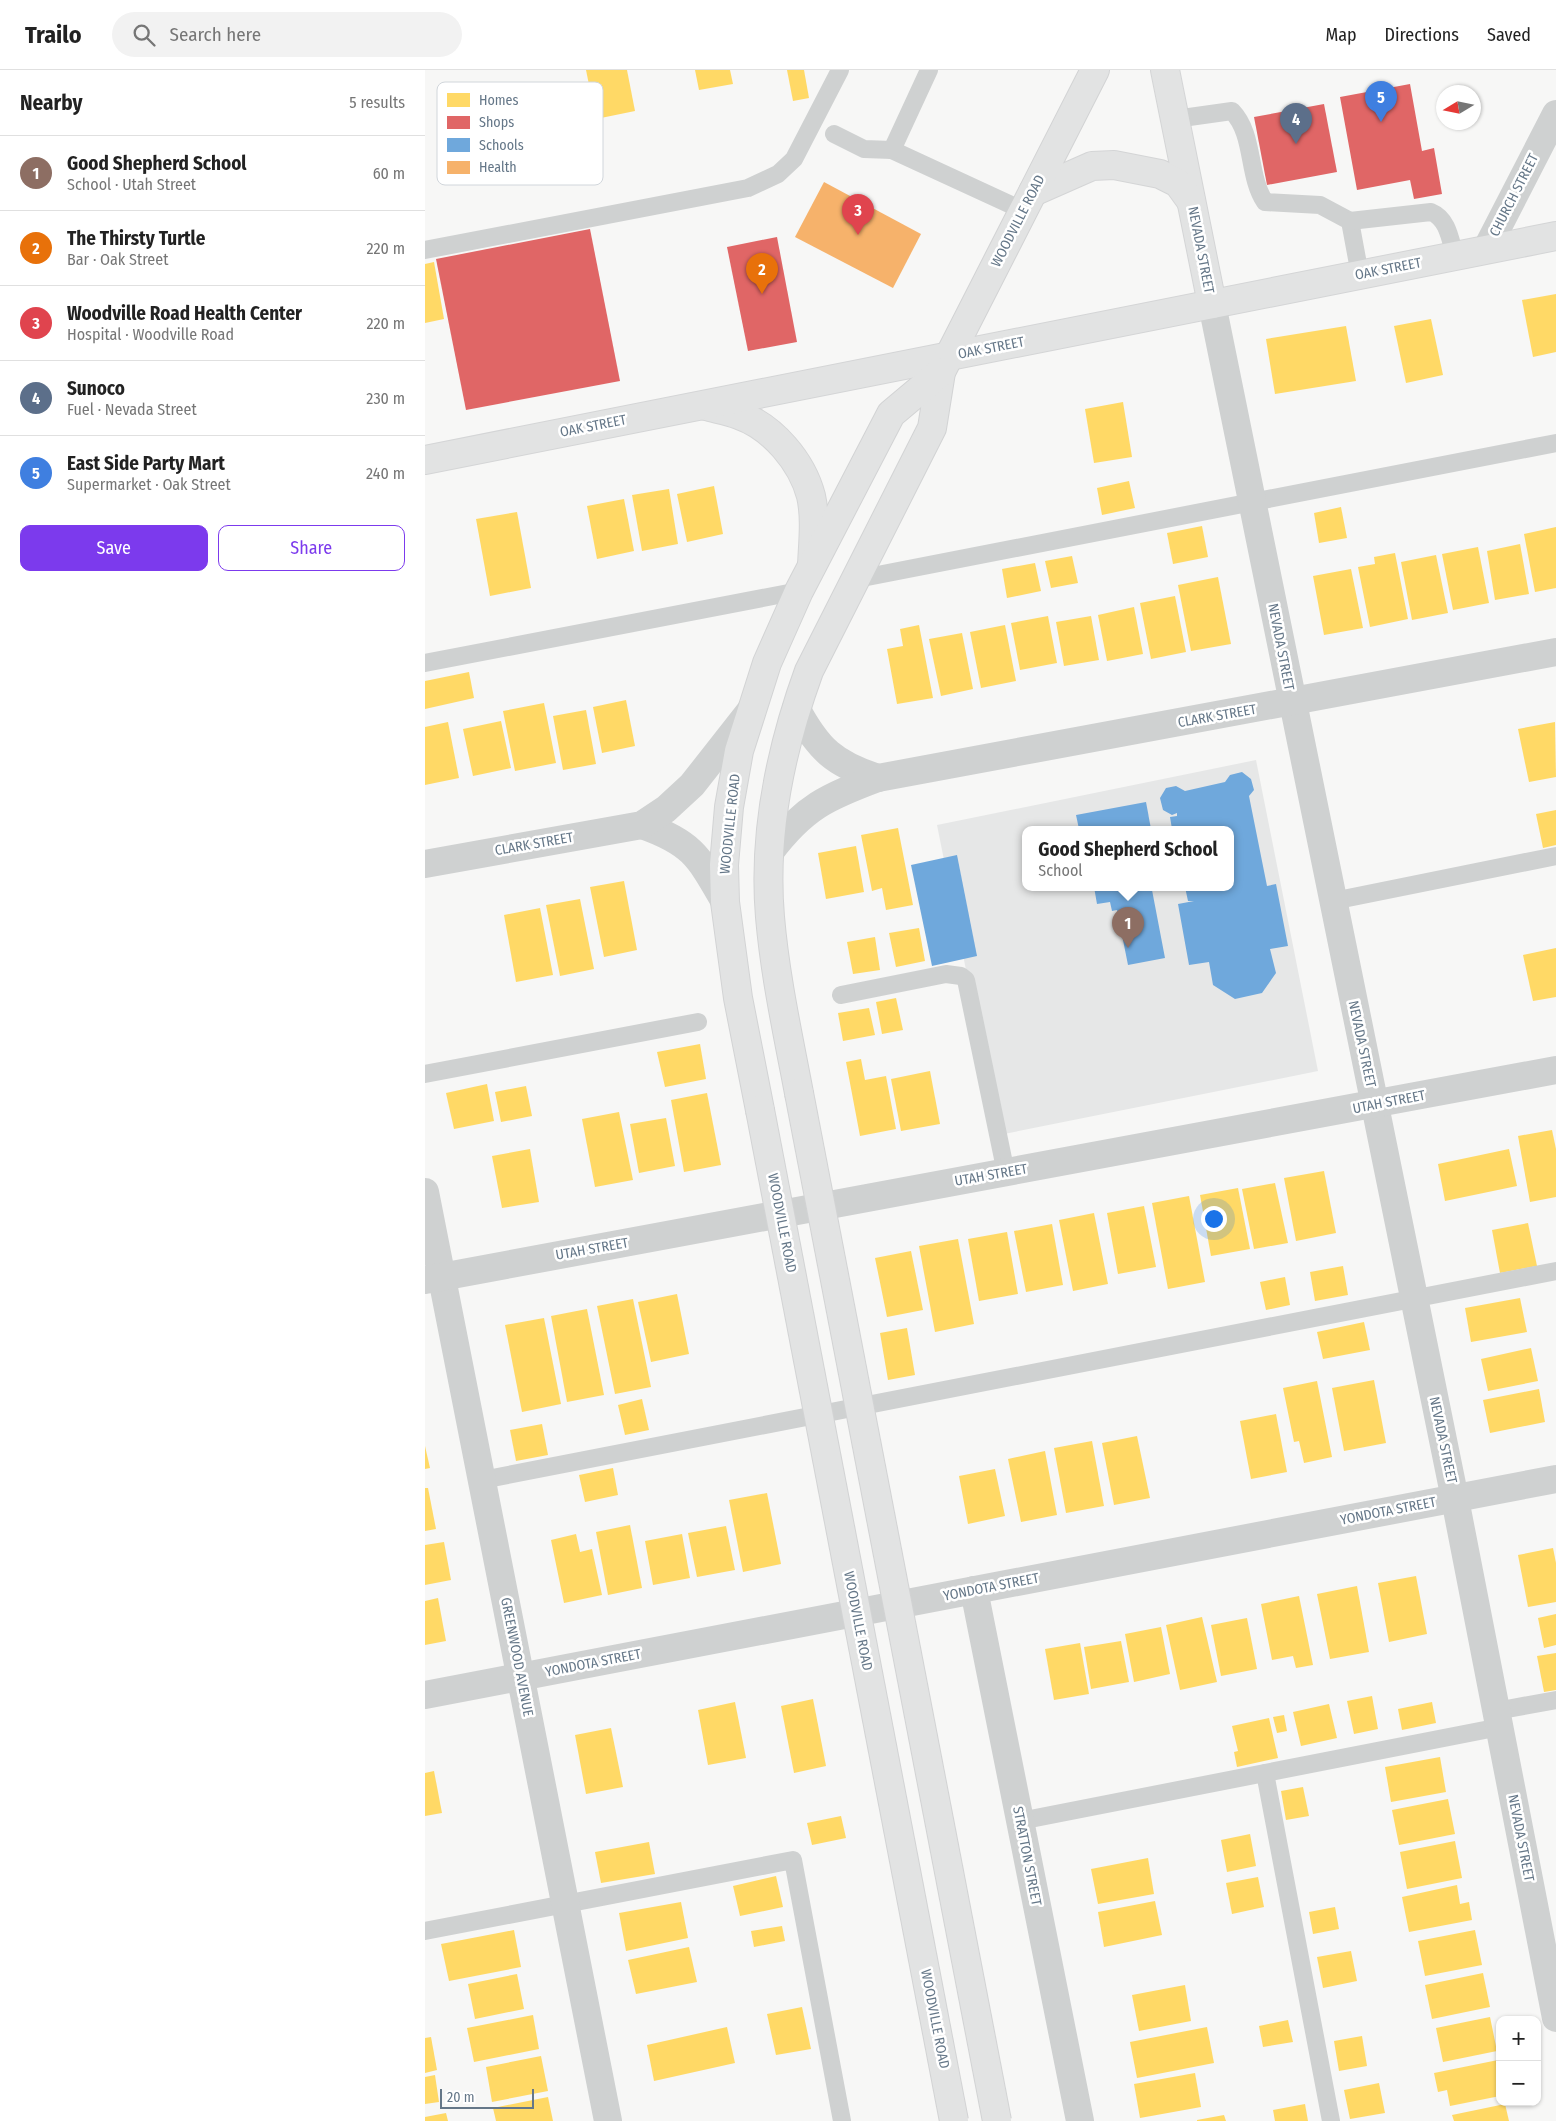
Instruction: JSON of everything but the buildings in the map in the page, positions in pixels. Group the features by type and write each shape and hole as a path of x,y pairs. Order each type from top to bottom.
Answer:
{"main road":[{"name":"WOODVILLE ROAD","path":"997,2121 777,975 770,916 770,852 776,796 796,708 809,671 932,428 945,364 1095,70"},
{"name":"NEVADA STREET","path":"1165,70 1211,304"},
{"path":"1027,201 1092,166 1114,165 1160,174 1178,183 1191,201"},
{"name":"OAK STREET","path":"425,460 702,405 945,364 1211,304 1556,236"},
{"name":"WOODVILLE ROAD","path":"945,364 891,414 799,591 767,663 739,751 729,807 724,864 725,902 738,998 955,2121"},
{"path":"702,405 741,416 767,430 786,449 801,470 811,496 813,521 812,565"}],"street":[{"name":"CHURCH STREET","path":"1486,250 1556,114"},
{"name":"NEVADA STREET","path":"1211,304 1455,1499 1556,2018"},
{"name":"CLARK STREET","path":"770,852 799,817 818,803 878,778 1556,652"},
{"name":"CLARK STREET","path":"796,708 808,731 826,752 851,770 878,778"},
{"name":"CLARK STREET","path":"425,864 642,825 666,809 692,785 751,710"},
{"name":"CLARK STREET","path":"642,825 668,834 692,850 725,902"},
{"name":"UTAH STREET","path":"433,1278 1556,1070"},
{"name":"GREENWOOD AVENUE","path":"425,1192 433,1278 482,1480 608,2121"},
{"name":"YONDOTA STREET","path":"425,1695 1556,1479"},
{"name":"STRATTON STREET","path":"975,1590 1080,2121"}],"lane":[{"path":"425,250 738,190 766,181 779,174 794,159 840,70"},
{"path":"892,150 929,70"},
{"path":"1175,119 1232,111 1241,121 1257,190 1265,202 1320,205 1350,221 1431,212 1439,216 1445,224 1455,256"},
{"path":"834,134 864,150 892,150 1027,201"},
{"path":"1350,221 1360,275"},
{"path":"857,579 1556,443"},
{"path":"425,663 799,591"},
{"path":"1333,901 1556,856"},
{"path":"841,995 946,974 961,976 966,980 1006,1173"},
{"path":"425,1074 698,1022"},
{"path":"482,1480 1556,1271"},
{"path":"1020,1821 1265,1773 1498,1719 1556,1700"},
{"path":"1265,1773 1331,2121"},
{"path":"425,1931 793,1860 842,2121"}],"shaded area":[{"path":"1256,760 1318,1071 999,1135 937,825"}],"place":[{"name":"East Side Party Mart","path":"1381,122"},
{"name":"Sunoco","path":"1296,144"},
{"name":"Woodville Road Health Center","path":"858,235"},
{"name":"The Thirsty Turtle","path":"762,294"},
{"name":"Good Shepherd School","path":"1128,948"}]}
